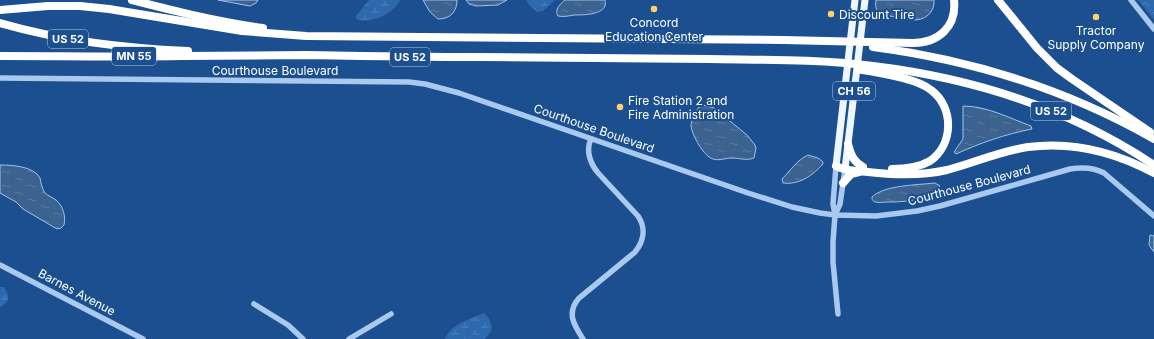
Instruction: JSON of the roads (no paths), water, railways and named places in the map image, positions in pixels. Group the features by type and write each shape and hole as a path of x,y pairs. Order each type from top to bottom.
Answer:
{"highway":[{"name":"US 52","path":"132,0 180,12 239,24 295,32 341,36 783,40 875,44 958,62 1011,77 1066,96 1135,128 1154,139"},
{"path":"875,44 919,43 936,38 945,31 951,21 954,0"},
{"path":"998,0 1037,48 1057,68 1154,134"},
{"path":"0,10 59,6 99,8 242,31 293,36 341,36"},
{"name":"US 52","path":"0,23 58,37 108,45 269,55 700,59 810,61 832,63 954,80 980,87 1068,118 1125,147 1154,165"},
{"name":"MN 55","path":"0,56 269,55"},
{"path":"843,183 851,174 862,169 904,169 929,161 937,154 943,145 948,132 949,120 946,110 941,100 927,86 871,69"},
{"path":"848,144 854,160 862,169"},
{"path":"836,166 908,174 926,173 946,170 1028,147 1061,145 1104,152 1130,161 1154,173"}],"main road":[{"name":"CH 56","path":"836,166 855,0"},
{"name":"CH 56","path":"845,167 865,0"}],"street":[{"path":"1131,0 1154,29"},
{"name":"Courthouse Boulevard","path":"0,78 409,82 425,84 459,93 769,200 792,207 835,215 876,216 917,211 940,206 1070,169 1085,167 1099,170 1104,173 1154,216"},
{"path":"583,339 573,322 572,313 574,305 579,298 635,252 642,242 643,233 642,224 638,216 593,166 589,152 589,142 591,139"},
{"path":"836,166 833,204 835,215 833,262 838,314"},
{"path":"835,215 840,204 845,167"},
{"name":"Barnes Avenue","path":"0,265 143,339"},
{"path":"254,304 288,325 303,339"},
{"path":"349,339 391,314"}],"water":[{"path":"218,0 258,0 250,6"},
{"path":"423,0 457,0 457,4 452,14 446,18 438,19 430,12"},
{"path":"466,0 507,0 498,5 476,6 469,4"},
{"path":"565,0 605,0 605,5 603,9 595,13 558,16 557,9"},
{"path":"876,0 934,0 934,4 930,14 924,18 916,20 883,15 879,13 876,9"},
{"path":"703,105 714,108 747,135 756,148 754,158 715,160 702,150 696,140 691,126 692,119 698,108"},
{"path":"963,106 981,108 998,113 1031,126 1032,129 993,139 956,154 954,152 963,139"},
{"path":"808,155 818,158 823,162 823,164 805,179 794,183 783,183 782,179 797,163"},
{"path":"0,165 22,167 37,174 40,178 42,188 45,193 56,200 62,208 65,218 64,225 57,229 23,209 16,202 0,193"},
{"path":"935,183 940,186 937,191 925,198 908,201 880,202 875,202 872,199 872,197 877,193 885,190 911,185"},
{"path":"1150,235 1154,236 1154,252 1149,245"}],"place":[{"name":"Concord Education Center","path":"654,9"},
{"name":"Discount Tire","path":"831,14"},
{"name":"Tractor Supply Company","path":"1096,17"},
{"name":"Fire Station 2 and Fire Administration","path":"620,107"}]}
